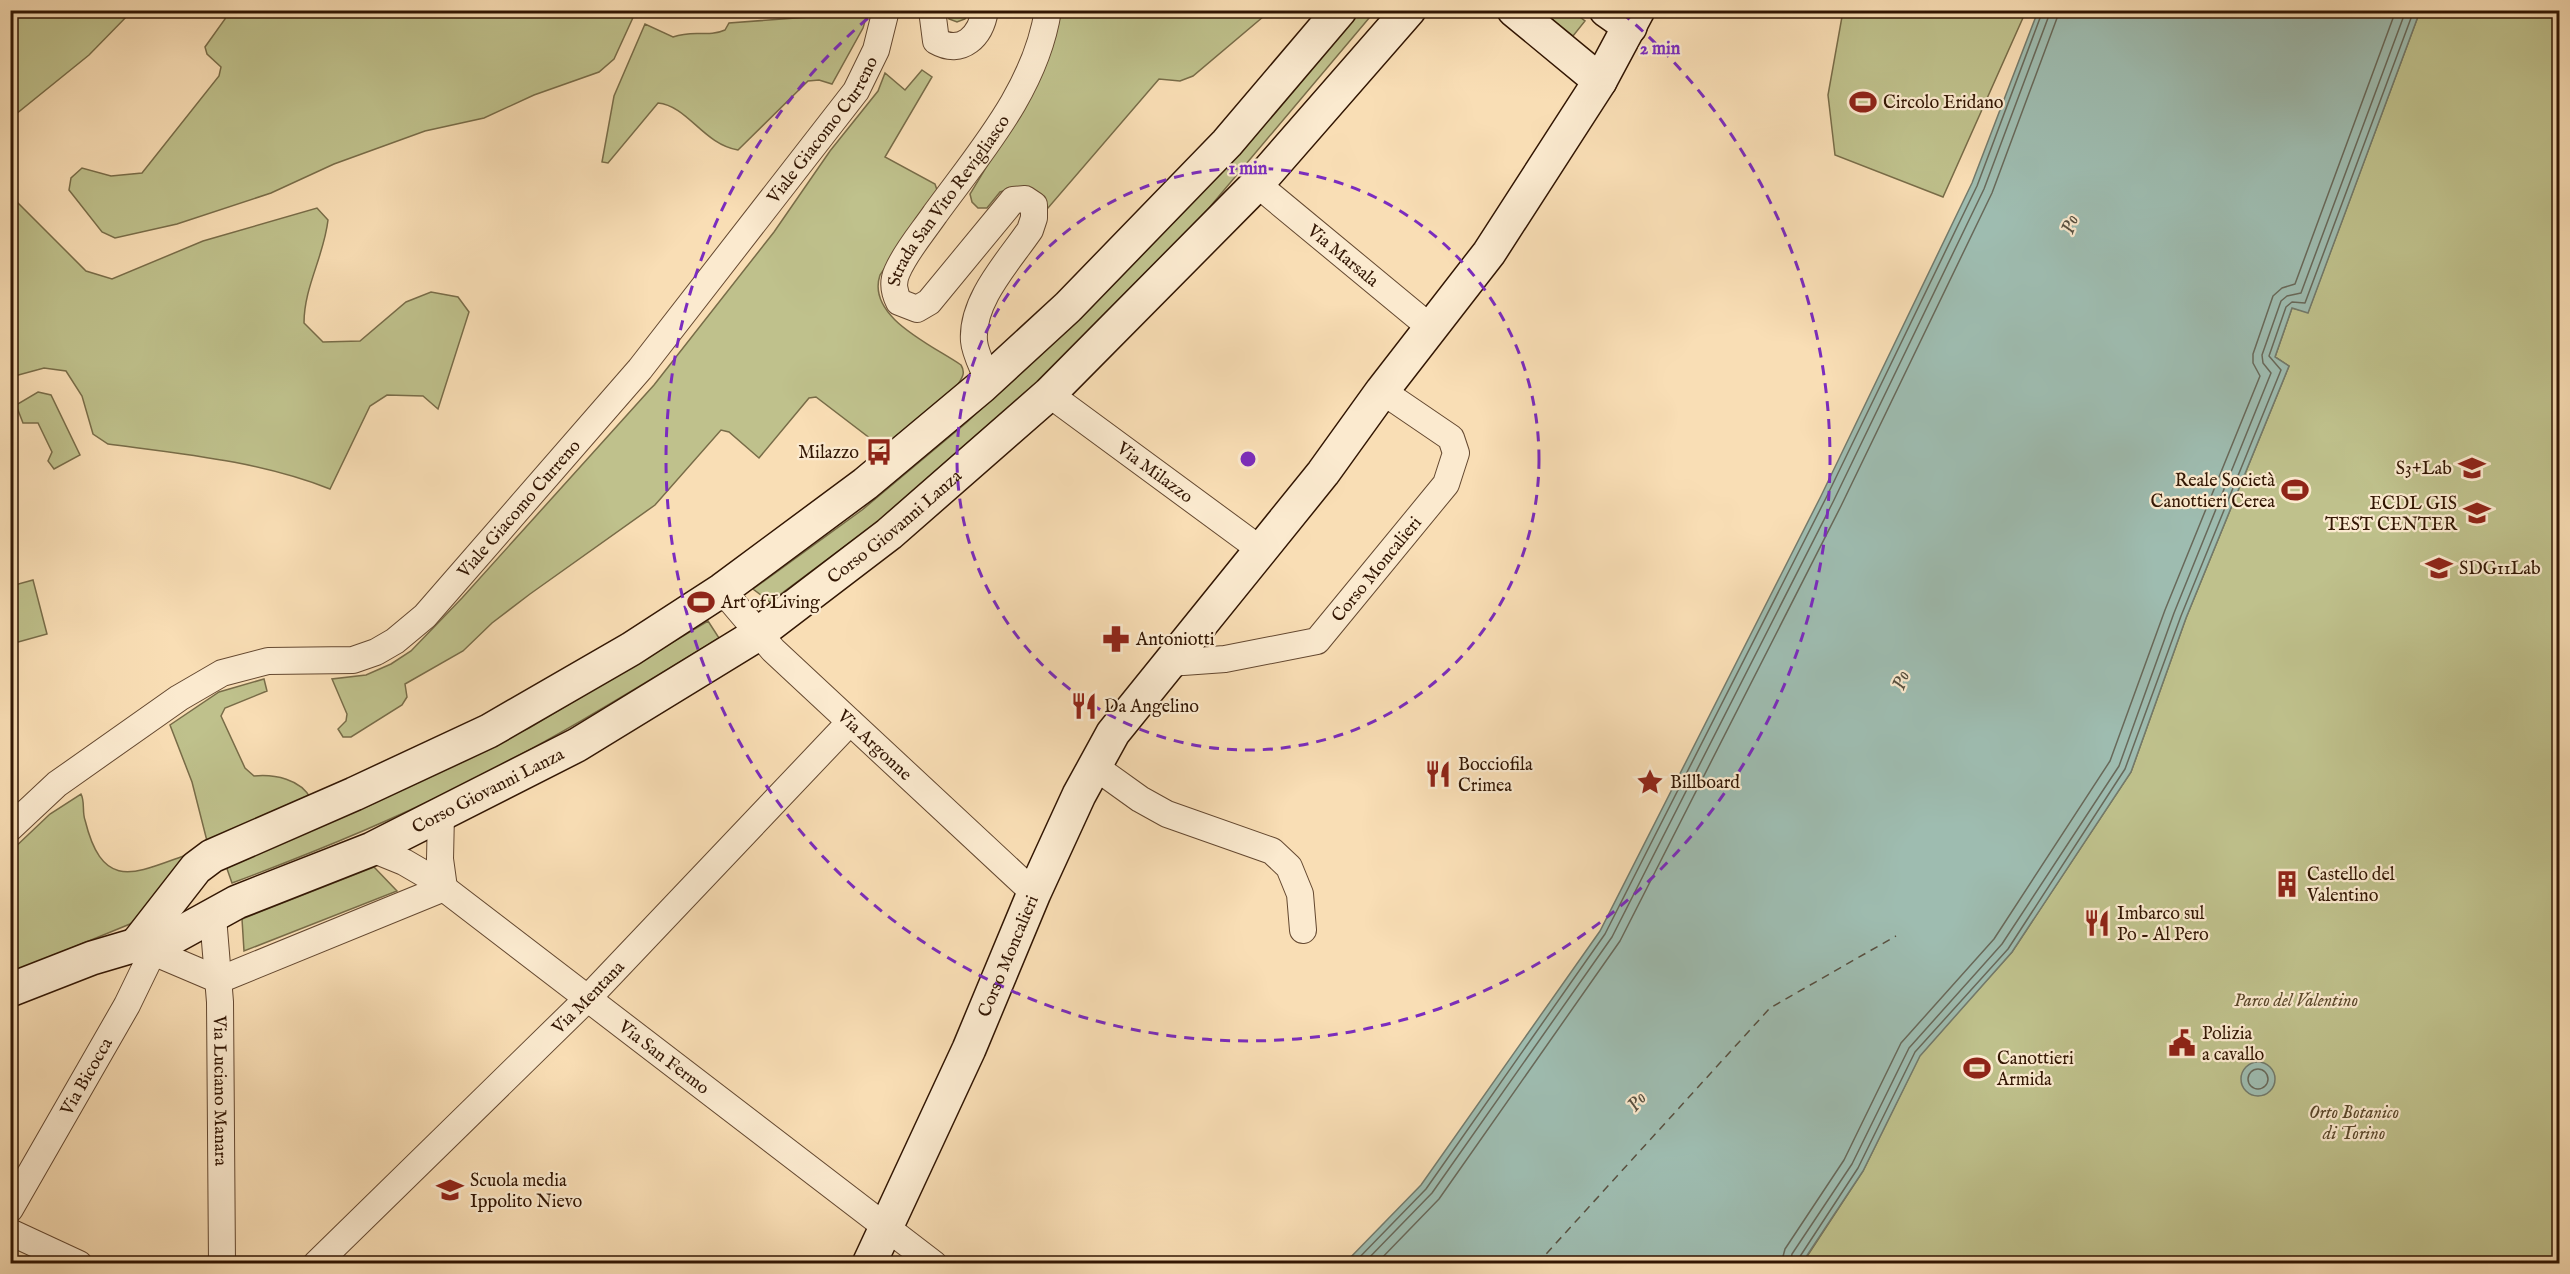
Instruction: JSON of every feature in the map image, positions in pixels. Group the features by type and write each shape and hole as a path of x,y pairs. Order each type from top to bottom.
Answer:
{"street":[{"name":"Viale Giacomo Curreno","path":"10,828 57,784 178,698 222,673 268,661 353,660 376,652 395,641 425,616 640,369 856,92 876,50 886,10"},
{"path":"932,10 936,41 946,47 958,47 971,41 983,27 985,10"},
{"name":"Strada San Vito Revigliasco","path":"988,381 974,344 975,320 981,304 1030,230 1034,218 1034,205 1025,199 1013,200 929,302 917,309 899,303 894,292 894,281 908,252 1001,126 1038,49 1046,29 1048,10"},
{"path":"441,814 440,859 444,888 219,980 149,946 196,868 212,856 354,794 489,731 631,649 723,590 865,484 988,381 1068,307 1227,143 1340,10"},
{"name":"Corso Giovanni Lanza","path":"10,990 92,958 168,940 237,902 372,849 577,745 758,634 890,534 1049,394 1257,184 1409,10"},
{"path":"1514,10 1600,81"},
{"name":"Corso Moncalieri","path":"869,1263 969,1048 1034,893 1094,766 1113,733 1323,473 1382,391 1489,253 1600,81 1625,16"},
{"name":"Via Marsala","path":"1257,184 1431,328"},
{"name":"Corso Moncalieri","path":"1170,663 1225,659 1317,641 1446,484 1456,453 1451,438 1382,391"},
{"name":"Via Milazzo","path":"1049,394 1261,550"},
{"name":"Via Argonne","path":"723,590 758,634 1034,893"},
{"name":"Via Mentana","path":"316,1263 587,999 850,722"},
{"path":"1094,766 1140,799 1167,814 1272,851 1289,867 1300,894 1303,930"},
{"name":"Via San Fermo","path":"372,849 404,861 444,888 934,1263"},
{"name":"Via Luciano Manara","path":"213,917 219,980 222,1263"},
{"name":"Via Bicocca","path":"10,1209 127,1005 149,946"},
{"path":"10,1232 79,1263"}],"green space":[{"path":"227,10 636,11 614,59 599,72 534,95 484,118 425,131 334,164 271,193 177,224 115,238 102,232 69,190 71,178 82,168 111,176 142,173 219,76 221,67 207,54 205,47 225,19"},
{"path":"947,10 969,11 965,19 957,22 949,19"},
{"path":"10,11 132,11 89,55 16,114 11,115"},
{"path":"812,11 868,11 863,28 832,84 819,80 808,81 738,150 715,141 678,111 658,103 608,163 602,162 614,96 645,24 673,37 718,32 725,30 729,23 809,17"},
{"path":"1060,11 1270,11 1193,76 1180,81 1159,79 1048,208 1044,200 1014,188 1000,192 987,208 978,208 972,202 970,194 1019,113"},
{"path":"1356,11 1375,11 1198,221 1088,336 978,437 876,523 770,602 753,589 862,510 966,423 1074,322 1187,207"},
{"path":"1542,11 1572,11 1585,21 1573,36"},
{"name":"Circolo Eridano","path":"1843,11 2026,11 1943,197 1835,155 1828,95"},
{"name":"Parco del Valentino","path":"2420,11 2559,11 2559,1263 1802,1264 1863,1171 1920,1055 2012,952 2131,772 2186,618 2289,366 2275,357 2292,308 2308,312"},
{"path":"922,70 932,77 885,157 935,184 937,190 880,275 878,290 883,304 904,328 961,365 963,373 957,386 891,443 875,442 816,397 809,398 759,458 729,432 721,430 655,505 530,594 492,623 463,651 405,684 407,697 402,705 351,737 343,737 338,729 346,721 347,714 332,679 366,675 391,664 411,651 462,598 654,385 774,232 830,151 878,91 885,73 905,90"},
{"path":"11,196 86,271 112,279 203,241 317,208 328,220 323,246 307,297 304,323 323,342 360,341 406,302 431,292 458,297 469,312 438,409 423,396 387,395 370,406 330,489 303,479 248,465 108,444 93,434 82,396 66,371 44,368 11,377"},
{"path":"38,392 51,395 80,455 54,469 48,461 52,452 38,423 23,423 16,405"},
{"path":"33,580 47,634 11,644 11,586"},
{"path":"708,621 719,638 522,754 399,815 232,883 226,866 368,806 529,728"},
{"path":"264,679 267,691 225,708 221,716 245,768 254,776 278,777 294,782 307,792 311,799 207,841 192,782 170,725 219,692"},
{"path":"81,794 84,817 92,843 101,859 112,868 124,872 137,871 189,854 142,917 11,973 11,851 50,814"},
{"path":"374,867 397,891 244,951 242,919"}],"water":[{"name":"Po","path":"2038,11 2420,11 2308,313 2292,308 2275,357 2289,366 2186,618 2131,772 2012,952 1920,1056 1863,1171 1802,1263 1345,1263 1421,1185 1600,931 1821,496 1972,183"},
{"path":"2258,1062 2270,1067 2275,1079 2270,1091 2258,1096 2246,1091 2241,1079 2246,1067"}],"ferry route":[{"path":"1537,1264 1770,1008 1896,936"}],"place":[{"name":"Circolo Eridano","path":"1863,102"},
{"name":"Milazzo","path":"879,452"},
{"name":"S3+Lab","path":"2472,468"},
{"name":"Reale Società Canottieri Cerea","path":"2295,490"},
{"name":"ECDL GIS TEST CENTER","path":"2477,513"},
{"name":"SDG11Lab","path":"2439,568"},
{"name":"Art of Living","path":"701,602"},
{"name":"Antoniotti","path":"1116,639"},
{"name":"Da Angelino","path":"1084,706"},
{"name":"Bocciofila Crimea","path":"1438,774"},
{"name":"Billboard","path":"1650,782"},
{"name":"Castello del Valentino","path":"2287,884"},
{"name":"Imbarco sul Po - Al Pero","path":"2097,923"},
{"name":"Polizia a cavallo","path":"2182,1043"},
{"name":"Canottieri Armida","path":"1977,1068"},
{"name":"Scuola media Ippolito Nievo","path":"450,1190"}],"park label":[{"name":"Orto Botanico di Torino","path":"2354,1122"}]}
